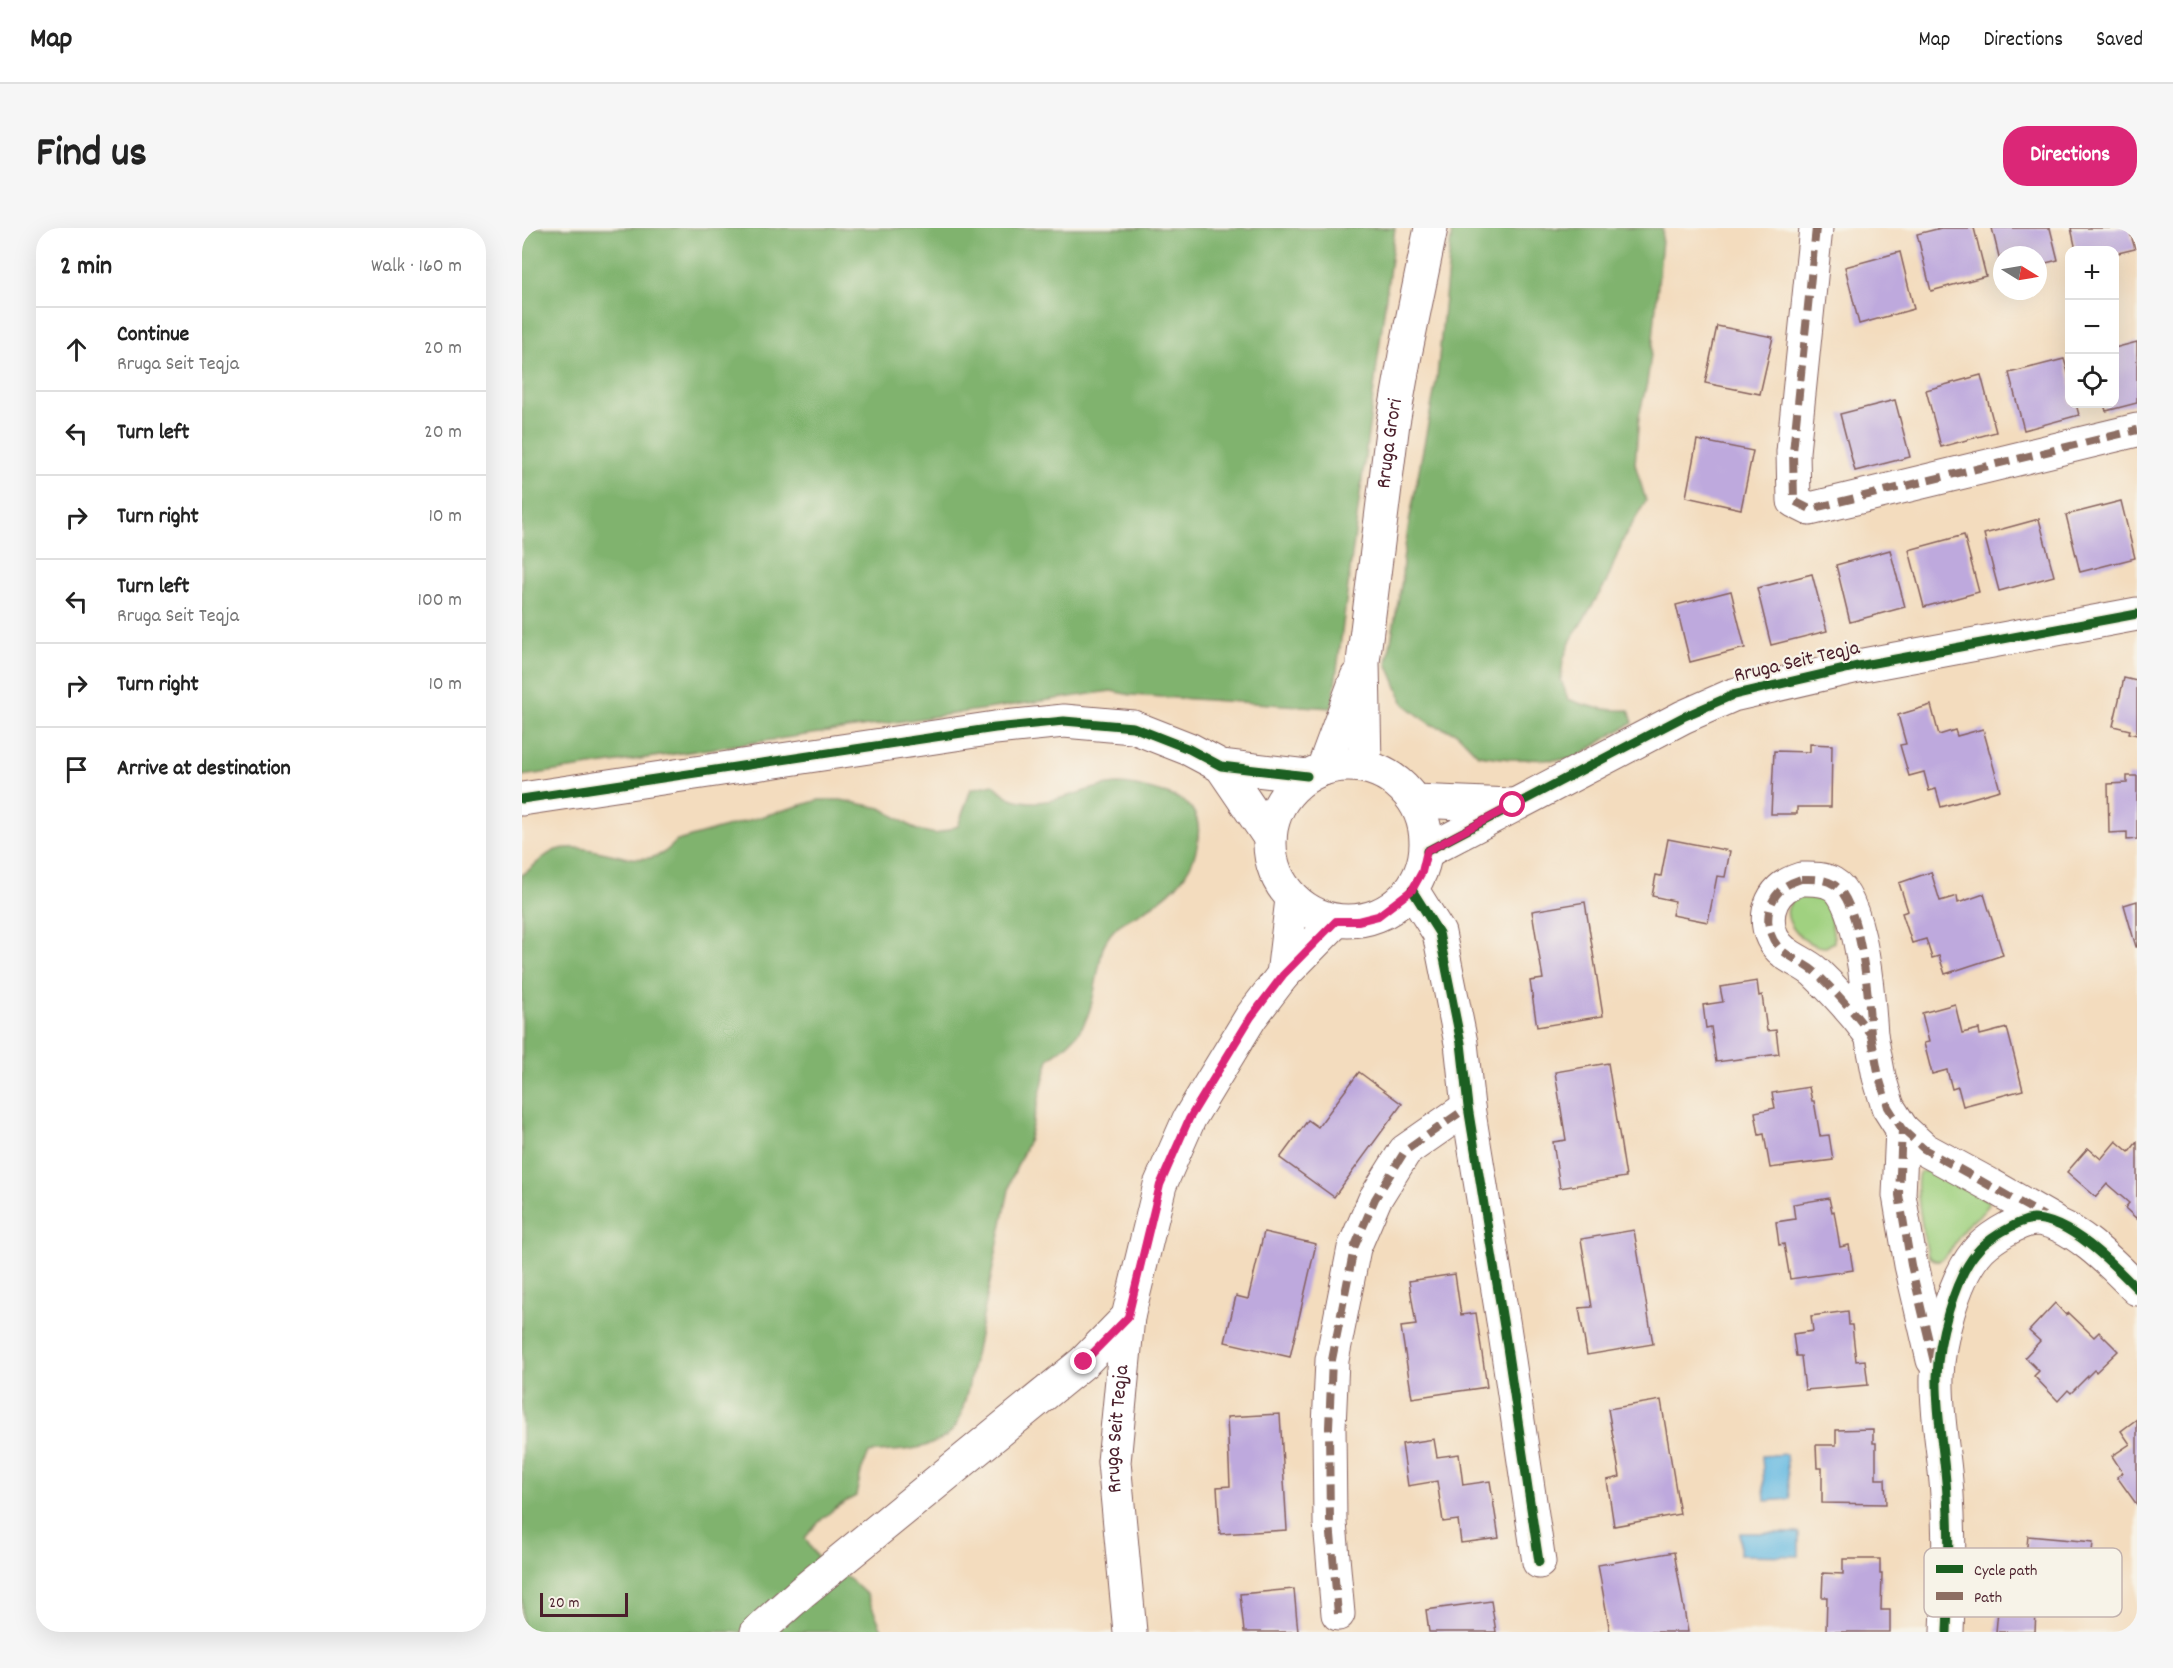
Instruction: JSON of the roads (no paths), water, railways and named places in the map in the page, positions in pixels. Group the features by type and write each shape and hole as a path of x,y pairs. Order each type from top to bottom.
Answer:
{"street":[{"name":"Rruga Grori","path":"1365,766 1363,662 1393,423 1431,228"},
{"path":"1816,228 1793,452 1794,501 1810,509 2137,430"},
{"name":"Rruga Seit Teqja","path":"1427,851 1683,717 1733,695 1858,666 2137,614"},
{"name":"Rruga Grori","path":"1315,772 1363,662"},
{"path":"522,799 995,728 1064,721 1133,727 1189,749 1221,766 1315,772 1344,764 1365,766 1385,773 1402,785 1415,801 1425,825 1427,851 1422,872 1412,890 1378,916 1358,921 1336,921 1312,913 1292,898 1280,881 1272,860 1270,838 1281,802 1315,772"},
{"path":"1221,766 1270,838"},
{"name":"Rruga Seit Teqja","path":"1415,801 1513,805"},
{"path":"1412,890 1438,933 1461,1042 1468,1107 1539,1562"},
{"path":"1283,975 1292,898"},
{"name":"Rruga Seit Teqja","path":"1130,1632 1114,1462 1128,1317 1160,1185 1189,1119 1251,1017 1283,975 1336,921"},
{"path":"1871,1035 1879,1077 1888,1107 1902,1129 1924,1149 2054,1222 2105,1256 2137,1289"},
{"path":"1338,1614 1330,1523 1332,1360 1354,1248 1375,1199 1405,1151 1468,1107"},
{"path":"1902,1129 1899,1195 1911,1265 1937,1376 1949,1548"},
{"path":"1937,1376 1943,1330 1958,1284 1976,1253 1994,1237 2019,1222 2033,1219 2054,1222"},
{"path":"757,1632 802,1592 1084,1362 1128,1317"},
{"path":"1947,1632 1948,1617"}],"water":[{"path":"1786,1454 1790,1499 1765,1501 1762,1456"},
{"path":"1740,1533 1799,1533 1799,1556 1740,1555"}]}
